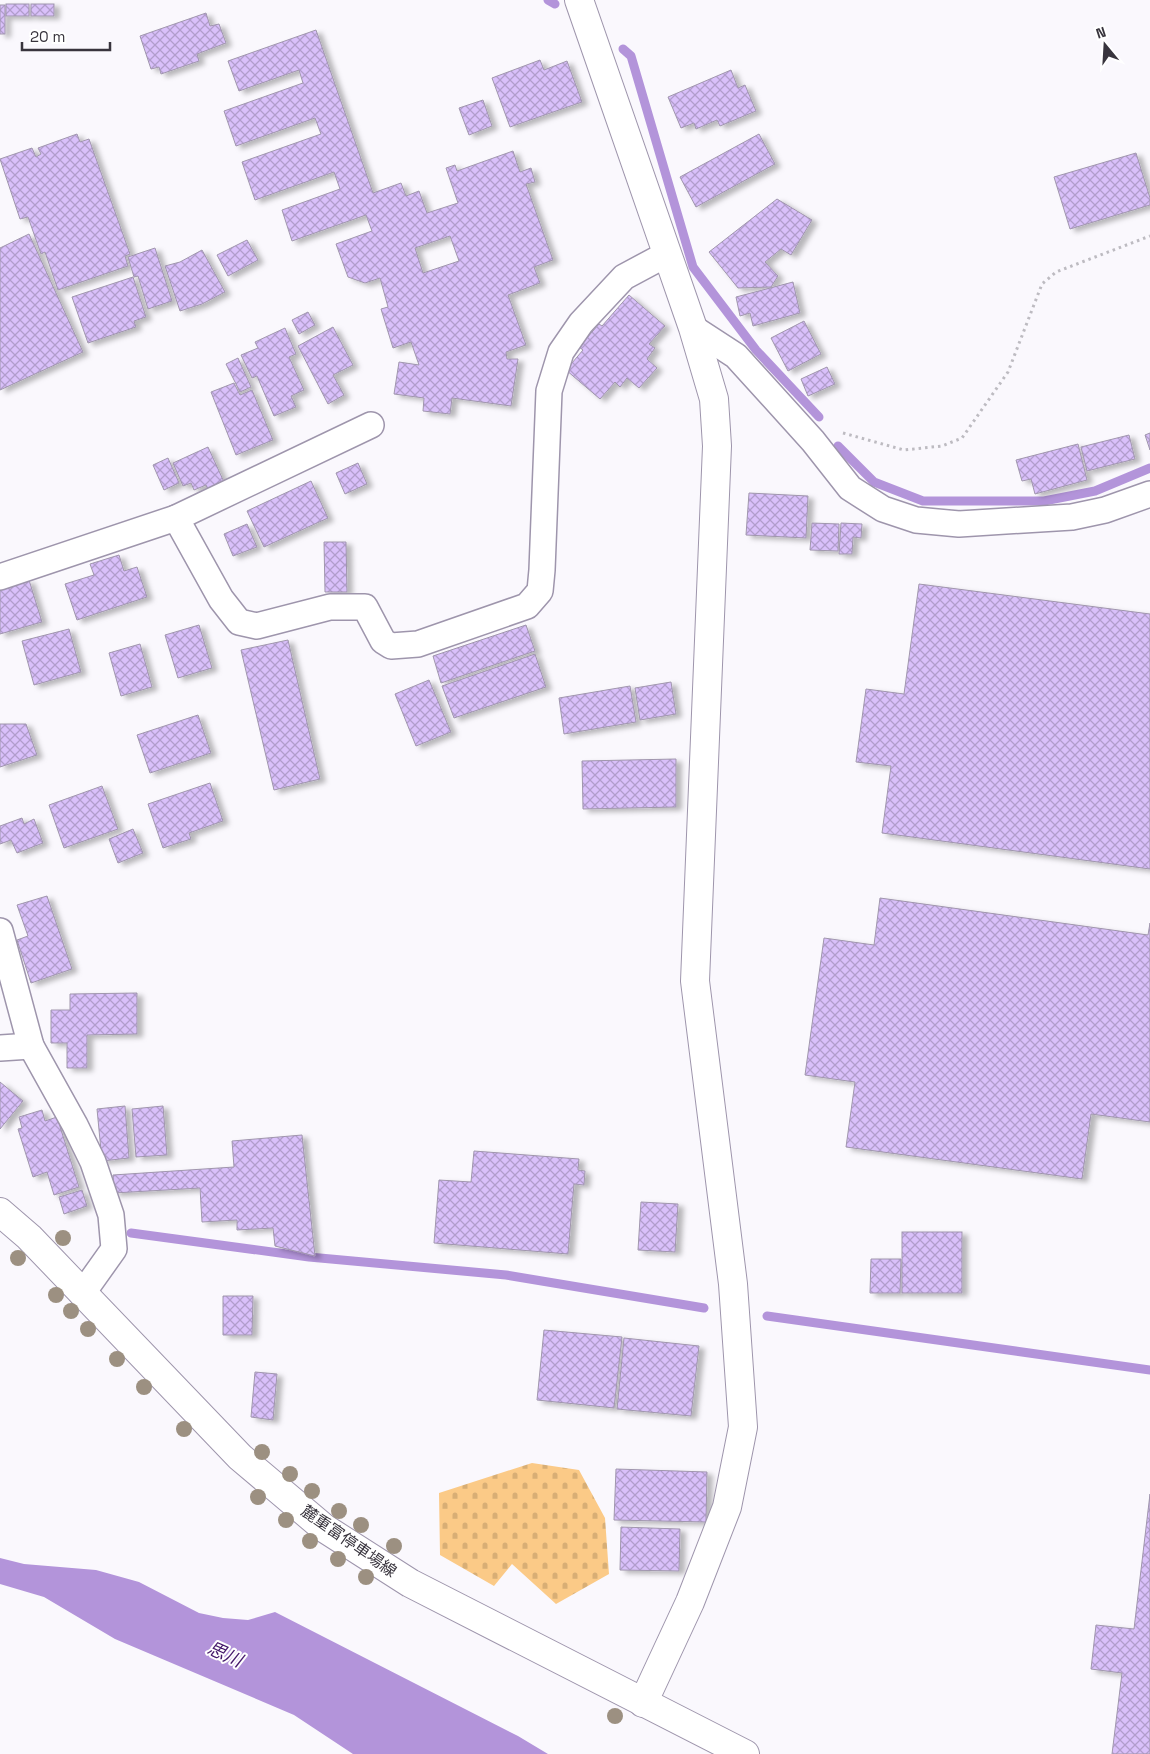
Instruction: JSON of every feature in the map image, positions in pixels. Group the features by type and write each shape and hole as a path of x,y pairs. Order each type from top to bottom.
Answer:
{"street":[{"path":"580,0 693,328 714,399 717,423 695,981 733,1284 743,1427 727,1507 690,1602 643,1703"},
{"path":"176,518 221,599 239,622 257,626 330,607 366,607 383,641 391,646 418,644 527,606 540,591 549,391 561,352 581,323 624,277 667,254"},
{"path":"693,328 736,356 813,440 850,488 883,509 916,520 960,524 1072,517 1105,510 1150,494"},
{"path":"0,577 176,518 370,425"},
{"path":"0,931 31,1046 82,1140 111,1215 114,1249 82,1294"},
{"path":"0,1048 31,1046"},
{"name":"麓重富停車場線","path":"0,1212 29,1237 240,1457 324,1528 410,1583 745,1754"}],"path":[{"path":"842,433 904,450 942,446 962,438 1008,372 1042,284 1056,272 1150,236"}],"green space":[{"path":"532,1463 579,1470 605,1518 609,1574 556,1604 512,1564 494,1586 440,1555 439,1493"}],"water":[{"name":"思川","path":"0,1558 24,1564 96,1570 139,1582 199,1613 223,1618 248,1620 275,1612 518,1736 548,1754 353,1754 294,1715 115,1639 44,1597 0,1584"}],"building":[{"path":"6,4 29,4 29,16 6,16"},
{"path":"31,4 54,4 54,16 31,16"},
{"path":"0,5 5,5 5,34 0,34"},
{"path":"206,13 210,26 219,24 226,43 197,54 199,61 161,74 159,67 151,69 140,36"},
{"path":"316,30 373,193 401,183 406,196 419,191 427,213 458,203 446,168 455,165 457,171 513,151 520,172 531,168 535,182 526,184 553,260 534,267 540,283 508,295 526,345 506,352 507,359 518,359 511,406 452,398 450,414 423,411 424,398 394,394 399,362 419,365 411,342 393,348 381,309 388,307 380,278 365,283 348,277 336,244 372,231 366,215 292,241 282,210 340,189 334,172 255,200 242,162 321,134 315,118 236,146 224,111 303,83 299,70 239,91 228,61","holes":["450,236 459,261 423,273 415,248"]},
{"path":"540,60 544,70 567,61 582,102 510,127 492,78"},
{"path":"731,70 738,88 745,85 756,111 720,126 717,120 696,129 694,123 681,128 668,97"},
{"path":"483,100 492,126 469,135 459,108"},
{"path":"77,134 80,142 89,139 130,254 125,256 128,266 58,290 45,252 41,254 28,217 20,219 0,159 32,148 36,157 41,154 38,148"},
{"path":"759,134 775,164 696,207 680,177"},
{"path":"1136,153 1150,198 1150,205 1070,229 1054,177"},
{"path":"777,199 812,220 791,255 781,249 765,262 778,276 771,287 738,288 709,252"},
{"path":"29,234 83,352 0,390 0,248"},
{"path":"247,240 258,260 228,276 217,255"},
{"path":"155,248 172,301 148,309 138,276 134,277 128,257"},
{"path":"202,250 225,292 202,304 180,311 165,266 180,262"},
{"path":"133,277 146,317 134,321 136,327 88,343 72,297"},
{"path":"793,282 800,313 753,326 750,313 740,316 736,297"},
{"path":"629,295 665,326 649,344 655,348 647,359 657,368 639,388 627,378 620,387 615,382 600,399 566,370 583,350 579,347 599,324 602,326"},
{"path":"308,312 315,325 299,334 292,320"},
{"path":"804,321 821,354 788,371 771,338"},
{"path":"333,327 353,365 333,375 344,395 328,404 298,346"},
{"path":"285,328 296,354 289,357 304,390 291,396 296,407 274,416 257,376 252,378 241,355 258,348 255,342"},
{"path":"238,358 251,387 240,392 226,364"},
{"path":"827,367 835,384 808,396 801,379"},
{"path":"234,383 240,395 252,390 273,440 236,455 211,392"},
{"path":"1150,433 1150,450 1145,435"},
{"path":"1129,435 1135,459 1087,471 1081,447"},
{"path":"1078,444 1087,480 1035,494 1031,479 1022,481 1016,460"},
{"path":"208,447 224,482 208,490 206,485 194,490 191,483 183,486 173,463"},
{"path":"168,458 179,483 164,490 153,465"},
{"path":"358,463 367,484 345,494 336,473"},
{"path":"311,481 328,518 264,547 247,511"},
{"path":"749,493 808,496 806,538 746,535"},
{"path":"812,523 839,524 838,551 810,550"},
{"path":"841,523 862,524 861,538 853,537 852,554 839,554"},
{"path":"247,524 257,547 233,556 224,534"},
{"path":"324,542 346,542 347,592 325,592"},
{"path":"119,555 124,571 137,567 147,597 77,620 65,584 94,575 90,564"},
{"path":"29,580 42,622 0,634 0,589"},
{"path":"919,584 1150,614 1150,869 882,833 891,766 856,762 866,689 904,694"},
{"path":"199,625 212,668 178,678 165,635"},
{"path":"526,625 535,651 441,683 433,656"},
{"path":"69,629 81,672 34,685 22,641"},
{"path":"288,640 320,779 274,790 241,650"},
{"path":"140,644 152,687 121,696 109,653"},
{"path":"535,654 546,687 454,718 442,686"},
{"path":"429,680 451,732 416,746 395,694"},
{"path":"671,682 676,714 640,720 635,688"},
{"path":"630,686 636,722 564,734 559,698"},
{"path":"198,715 211,753 150,773 137,735"},
{"path":"0,724 26,724 37,755 0,767"},
{"path":"676,759 676,807 583,809 582,761"},
{"path":"210,783 223,821 189,833 191,839 163,848 148,804"},
{"path":"102,786 118,829 64,848 49,805"},
{"path":"22,818 24,824 34,819 43,843 17,853 11,840 0,844 0,826"},
{"path":"133,829 143,853 118,863 109,839"},
{"path":"47,896 72,969 31,983 17,940 28,936 17,905"},
{"path":"880,898 1148,935 1150,923 1150,1122 1091,1114 1082,1179 846,1147 855,1082 805,1075 824,938 874,945"},
{"path":"137,993 137,1034 87,1035 87,1068 67,1068 67,1043 51,1043 51,1010 70,1010 70,994"},
{"path":"0,1082 23,1101 0,1129"},
{"path":"125,1106 129,1158 102,1161 97,1109"},
{"path":"163,1106 167,1155 136,1157 132,1109"},
{"path":"42,1110 45,1121 57,1117 79,1187 54,1195 47,1172 33,1177 18,1129 22,1128 19,1117"},
{"path":"302,1135 315,1256 275,1246 273,1228 237,1230 237,1220 202,1222 200,1188 114,1193 113,1175 234,1167 232,1141"},
{"path":"474,1151 579,1159 578,1170 585,1171 584,1185 574,1184 568,1254 434,1243 439,1180 471,1182"},
{"path":"82,1190 87,1206 64,1214 59,1197"},
{"path":"641,1202 678,1204 675,1252 638,1250"},
{"path":"902,1232 962,1232 962,1293 902,1293"},
{"path":"871,1259 901,1259 900,1293 870,1293"},
{"path":"223,1296 253,1296 252,1335 223,1335"},
{"path":"544,1330 622,1337 614,1408 537,1400"},
{"path":"624,1338 699,1346 691,1416 617,1409"},
{"path":"255,1372 277,1374 273,1420 251,1417"},
{"path":"616,1469 707,1472 706,1522 614,1520"},
{"path":"1150,1494 1150,1754 1112,1754 1122,1673 1091,1669 1096,1625 1134,1629"},
{"path":"621,1527 680,1529 679,1571 620,1570"}],"waterway":[{"path":"548,0 555,4"},
{"path":"623,49 631,56 693,267 756,350 819,417"},
{"path":"838,446 874,482 923,501 1044,501 1095,491 1150,468"},
{"path":"131,1233 309,1257 506,1275 704,1308"},
{"path":"767,1316 1150,1370"}]}
